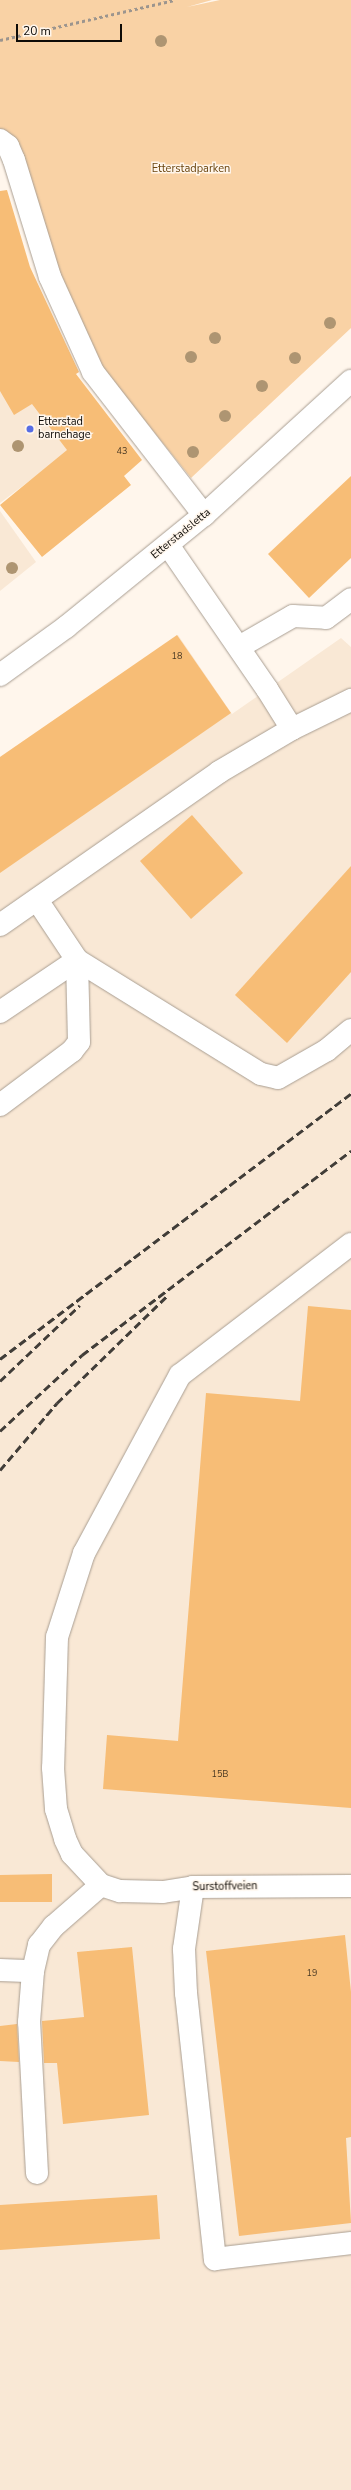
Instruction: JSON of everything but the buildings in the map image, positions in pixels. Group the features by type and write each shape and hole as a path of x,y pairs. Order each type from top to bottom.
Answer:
{"street":[{"path":"0,140 8,146 14,160 50,277 93,372 204,516"},
{"name":"Etterstadsletta","path":"0,675 204,516 351,381"},
{"path":"168,545 239,647 292,729"},
{"path":"239,647 293,616 326,618 351,599"},
{"path":"0,925 219,772 292,729 351,700"},
{"path":"37,900 77,960 166,1018 270,1078 278,1078 297,1068 351,1030"},
{"path":"0,1012 77,960"},
{"path":"0,1105 72,1051 79,1042 77,960"},
{"path":"37,2173 28,2022 33,1971 39,1945 54,1926 101,1885 72,1854 65,1839 56,1809 53,1768 57,1637 84,1553 180,1375 351,1244"},
{"name":"Surstoffveien","path":"101,1885 120,1891 163,1892 193,1887 351,1886"},
{"path":"193,1887 184,1949 186,1993 215,2259 351,2243"},
{"path":"0,1970 33,1971"}],"path":[{"path":"158,0 165,2"},
{"path":"0,40 175,0"}],"shaded area":[{"name":"Etterstad barnehage","path":"0,381 39,397 73,448 0,503"},
{"path":"0,511 36,562 0,591"},
{"path":"178,635 232,714 341,638 351,647 351,2490 0,2490 0,757"}],"green space":[{"name":"Etterstadparken","path":"0,0 212,0 187,7 220,0 351,0 351,328 191,478 99,364 0,149"}],"railway":[{"path":"0,1359 351,1094"},
{"path":"0,1431 82,1355 351,1151"},
{"path":"0,1470 57,1403 168,1295"},
{"path":"0,1381 80,1305"}],"place":[{"name":"Etterstad barnehage","path":"30,429"}]}
